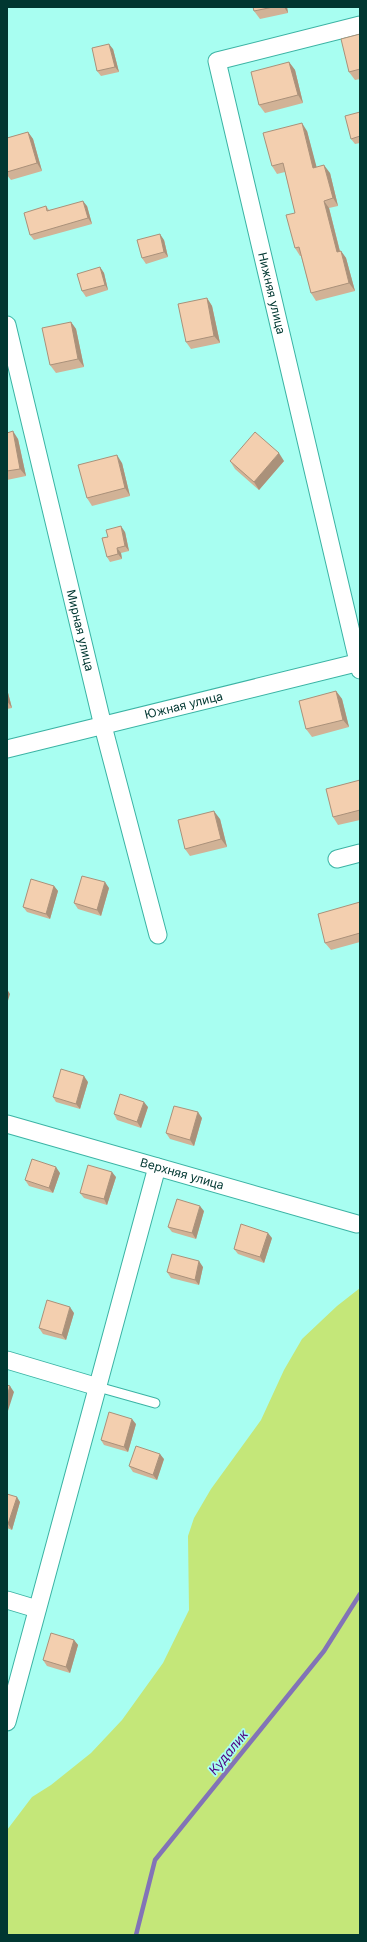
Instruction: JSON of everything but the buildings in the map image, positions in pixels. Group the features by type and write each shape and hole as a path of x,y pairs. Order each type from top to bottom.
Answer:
{"street":[{"name":"Нижняя улица","path":"359,665 217,61 360,25"},
{"name":"Мирная улица","path":"7,325 103,726 158,935"},
{"name":"Южная улица","path":"7,748 359,665"},
{"path":"337,859 360,853"},
{"name":"Верхняя улица","path":"7,1124 357,1224"},
{"path":"7,1722 157,1167"},
{"path":"7,1360 98,1387"},
{"path":"7,1600 37,1609"}],"lane":[{"path":"98,1387 155,1403"}],"green space":[{"path":"360,1288 360,1935 7,1935 7,1830 32,1797 51,1785 91,1753 122,1720 163,1663 189,1610 188,1536 194,1518 211,1489 261,1420 284,1370 302,1339 337,1306"}],"waterway":[{"name":"Кудалик","path":"136,1935 155,1860 324,1651 360,1594"}]}
